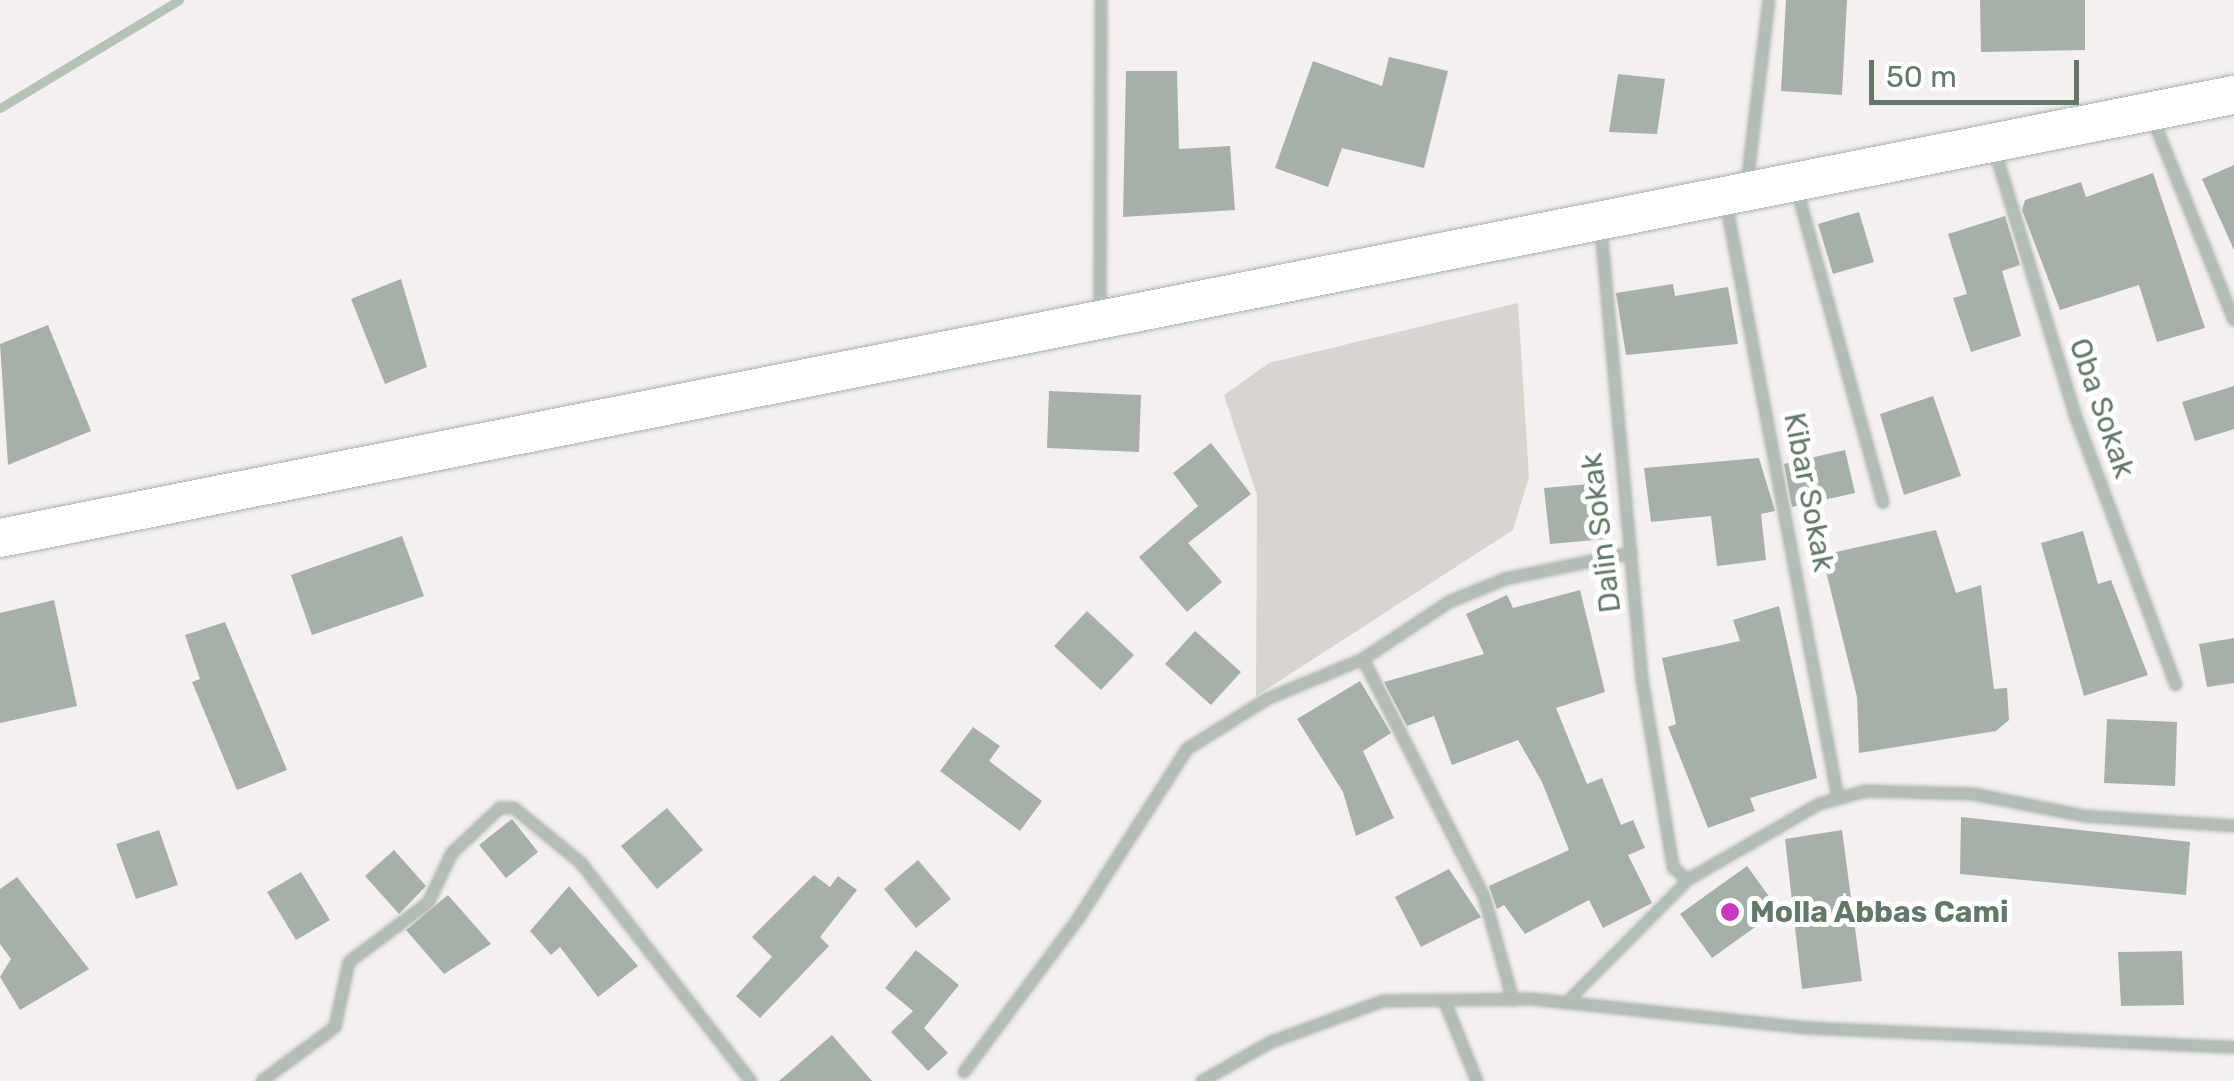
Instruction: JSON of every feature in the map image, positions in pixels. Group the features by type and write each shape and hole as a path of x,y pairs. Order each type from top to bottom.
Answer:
{"main road":[{"path":"0,538 1100,316 1794,179 2151,115 2234,95"}],"street":[{"path":"1100,316 1101,0"},
{"name":"Kibar Sokak","path":"1770,0 1736,193 1838,798"},
{"path":"2151,115 2234,320"},
{"name":"Oba Sokak","path":"1993,142 2075,416 2176,685"},
{"path":"1794,179 1883,502"},
{"name":"Dalin Sokak","path":"1601,218 1630,553 1673,867 1686,880"},
{"path":"964,1072 1187,748 1267,699 1363,659 1449,602 1505,578 1630,553"},
{"path":"1363,659 1484,896 1513,1000"},
{"path":"1565,1003 1686,880 1838,798 1974,794 2084,816 2234,826"},
{"path":"262,1081 335,1027 349,962 428,904 452,854 500,808 514,808 581,863 752,1081"},
{"path":"1444,1000 1477,1081"},
{"path":"1202,1081 1270,1042 1382,1001 1513,1000 1809,1028 2234,1046"}],"shaded area":[{"path":"1518,303 1529,477 1513,530 1256,696 1257,495 1224,395 1269,363"}],"building":[{"path":"1786,0 1847,0 1842,95 1781,91"},
{"path":"1980,0 2085,0 2085,50 1981,52"},
{"path":"1389,57 1448,71 1424,168 1342,148 1328,187 1275,168 1313,61 1382,86"},
{"path":"1126,71 1177,71 1179,149 1230,146 1235,210 1123,217"},
{"path":"1618,74 1665,79 1657,134 1609,132"},
{"path":"2234,165 2234,250 2202,179"},
{"path":"2153,173 2205,328 2157,342 2139,285 2060,310 2022,210 2025,200 2081,182 2086,197"},
{"path":"1859,212 1874,262 1833,274 1818,224"},
{"path":"2005,216 2020,265 2002,271 2021,336 1971,352 1953,298 1967,294 1948,234"},
{"path":"401,279 427,367 385,384 351,299"},
{"path":"1673,284 1675,296 1728,287 1738,344 1626,355 1616,293"},
{"path":"48,325 91,431 8,465 0,344"},
{"path":"2234,386 2234,429 2195,441 2182,402"},
{"path":"1049,391 1141,395 1139,452 1047,448"},
{"path":"1933,396 1961,476 1904,495 1880,414"},
{"path":"1211,443 1251,494 1188,543 1222,582 1187,612 1139,557 1198,506 1173,473"},
{"path":"1845,450 1855,493 1792,507 1784,464"},
{"path":"1759,458 1775,511 1761,514 1766,560 1717,566 1711,516 1651,522 1644,468"},
{"path":"1601,483 1606,539 1550,544 1544,488"},
{"path":"1936,530 1956,593 1981,585 1994,689 2007,688 2009,720 1996,731 1859,753 1857,697 1822,555"},
{"path":"2083,531 2098,584 2111,580 2148,675 2084,696 2041,543"},
{"path":"402,536 424,596 312,635 291,575"},
{"path":"1580,590 1605,692 1556,708 1587,784 1602,778 1621,825 1633,820 1645,848 1628,855 1652,903 1603,928 1589,900 1525,934 1504,905 1497,909 1489,886 1569,850 1542,782 1518,740 1452,765 1434,716 1407,726 1384,682 1484,654 1466,614 1507,595 1513,608"},
{"path":"54,600 77,706 0,723 0,613"},
{"path":"1779,606 1817,778 1750,798 1755,811 1708,828 1668,727 1676,724 1662,658 1740,641 1733,620"},
{"path":"1087,611 1134,655 1101,690 1054,646"},
{"path":"225,622 287,770 237,790 192,682 200,679 185,635"},
{"path":"1195,631 1241,672 1211,705 1165,664"},
{"path":"2234,638 2234,683 2207,687 2199,644"},
{"path":"1360,681 1391,733 1363,751 1394,818 1356,836 1343,792 1297,719"},
{"path":"2107,719 2177,722 2175,786 2104,783"},
{"path":"973,727 1000,746 989,761 1042,801 1020,831 940,771"},
{"path":"667,808 703,850 657,889 621,846"},
{"path":"1961,817 2190,842 2186,895 1960,874"},
{"path":"512,819 538,852 506,878 479,845"},
{"path":"159,830 178,885 136,899 116,844"},
{"path":"1842,830 1862,981 1802,989 1785,839"},
{"path":"394,850 426,886 399,914 365,876"},
{"path":"918,860 951,899 916,928 884,889"},
{"name":"Molla Abbas Cami","path":"1747,866 1779,910 1712,958 1680,914"},
{"path":"1449,869 1481,917 1421,947 1395,897"},
{"path":"301,872 330,920 296,940 267,892"},
{"path":"814,875 830,887 838,876 857,890 820,937 829,946 760,1018 736,996 772,957 752,937"},
{"path":"17,877 89,969 20,1010 0,977 11,959 0,944 0,889"},
{"path":"569,886 638,966 598,997 560,947 551,955 530,931"},
{"path":"448,895 491,944 444,974 406,930"},
{"path":"916,950 959,985 924,1028 948,1053 928,1071 891,1032 913,1011 885,988"},
{"path":"2182,951 2184,1005 2121,1006 2118,952"},
{"path":"832,1035 872,1081 779,1081"}],"waterway":[{"path":"0,108 179,0"}],"place":[{"name":"Molla Abbas Cami","path":"1730,912"}]}
